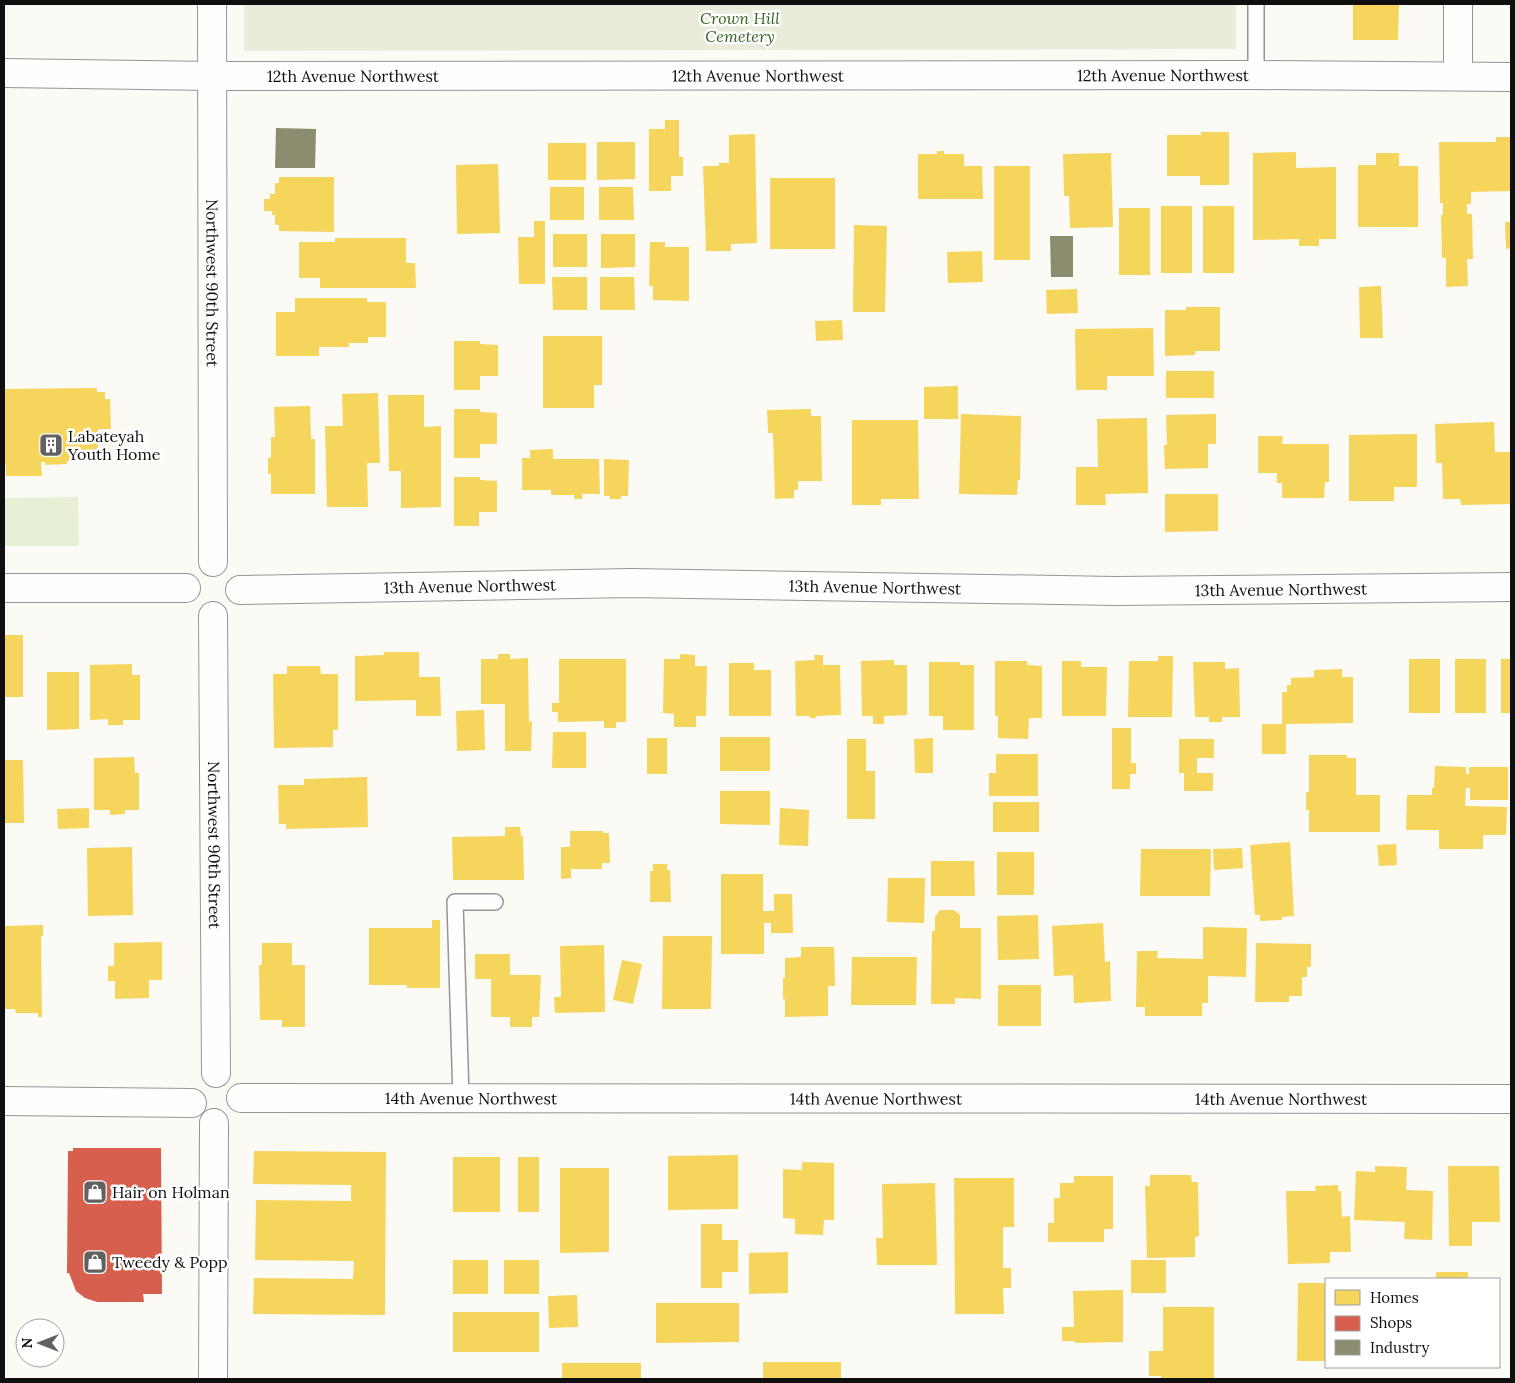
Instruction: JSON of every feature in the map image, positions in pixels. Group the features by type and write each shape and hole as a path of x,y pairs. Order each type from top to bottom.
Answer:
{"street":[{"name":"Northwest 90th Street","path":"212,4 213,562"},
{"path":"1458,4 1458,76"},
{"name":"12th Avenue Northwest","path":"4,73 213,76 1256,75 1511,77"},
{"path":"213,562 226,565 233,570 238,578 240,590 235,606 220,616 201,614 193,608 188,601 186,588 189,576 194,569 201,564 213,562"},
{"name":"13th Avenue Northwest","path":"240,590 632,583 1115,591 1511,587"},
{"path":"4,588 186,588"},
{"name":"Northwest 90th Street","path":"213,616 216,1073"},
{"path":"216,1073 227,1076 235,1081 241,1098 238,1110 232,1117 226,1121 214,1123 203,1120 192,1107 191,1099 192,1090 196,1082 202,1076 216,1073"},
{"name":"14th Avenue Northwest","path":"241,1098 1511,1099"},
{"path":"4,1101 192,1103"},
{"path":"213,1379 214,1123"}],"lane":[{"path":"1256,4 1256,75"},
{"path":"460,1098 456,902 494,902"}],"green space":[{"name":"Crown Hill Cemetery","path":"244,4 1236,4 1236,49 244,51"},
{"path":"78,497 79,546 4,546 4,498"}],"building: Homes":[{"path":"1353,4 1399,4 1398,40 1353,40"},
{"path":"665,120 679,120 679,157 683,157 683,176 671,176 671,191 649,191 649,129 665,129"},
{"path":"1201,132 1229,132 1229,185 1200,185 1200,176 1167,176 1167,135 1201,135"},
{"path":"755,134 757,243 731,244 731,251 706,251 703,166 719,166 719,163 729,163 729,135"},
{"path":"1496,137 1510,137 1511,191 1471,192 1471,204 1467,204 1467,214 1472,214 1473,259 1467,259 1468,286 1446,287 1446,258 1442,258 1441,215 1443,215 1443,203 1440,203 1439,142 1496,142"},
{"path":"597,142 635,142 635,179 597,180"},
{"path":"548,143 586,143 586,180 548,180"},
{"path":"937,151 944,151 944,154 964,154 964,166 982,166 983,199 918,199 918,154 937,154"},
{"path":"1296,152 1296,168 1336,167 1336,239 1319,239 1319,246 1299,246 1299,239 1253,240 1253,153"},
{"path":"1111,153 1113,227 1070,228 1069,196 1064,196 1063,154"},
{"path":"1376,153 1399,153 1399,166 1418,166 1418,227 1358,227 1358,165 1376,165"},
{"path":"498,164 500,233 457,234 456,165"},
{"path":"994,166 1030,166 1030,260 994,260"},
{"path":"279,177 334,177 334,232 279,231 279,225 275,225 275,215 272,215 272,211 264,211 264,199 270,199 270,194 275,194 275,183 279,183"},
{"path":"770,178 835,178 835,249 770,249"},
{"path":"550,187 584,187 584,220 550,220"},
{"path":"599,187 633,187 634,220 599,220"},
{"path":"1161,206 1192,206 1192,273 1161,273"},
{"path":"1203,206 1234,206 1234,273 1203,273"},
{"path":"1119,208 1150,208 1150,275 1119,275"},
{"path":"534,221 545,221 545,284 519,284 518,237 534,237"},
{"path":"1505,222 1511,222 1511,248 1506,249"},
{"path":"854,225 887,226 885,312 853,312"},
{"path":"553,234 587,234 587,267 553,267"},
{"path":"601,234 635,234 635,267 601,268"},
{"path":"335,238 406,238 406,263 415,263 416,288 320,288 320,278 299,278 299,242 335,242"},
{"path":"650,242 665,242 665,247 689,247 689,301 653,300 653,286 649,286"},
{"path":"982,251 983,282 948,283 947,252"},
{"path":"552,277 587,277 587,310 553,310"},
{"path":"600,277 634,277 635,310 600,310"},
{"path":"1381,286 1383,338 1360,338 1359,287"},
{"path":"1077,289 1078,313 1047,314 1046,290"},
{"path":"295,298 367,298 367,302 386,302 386,337 368,337 368,343 349,343 349,347 319,347 319,356 276,356 276,312 295,312"},
{"path":"1186,307 1220,307 1220,351 1195,351 1195,355 1165,356 1165,310 1186,310"},
{"path":"842,320 843,340 816,341 815,321"},
{"path":"1153,328 1154,376 1107,376 1107,390 1076,390 1075,329"},
{"path":"543,336 602,336 602,385 594,385 594,408 543,408"},
{"path":"454,341 480,341 480,344 498,345 498,376 480,376 480,390 454,390"},
{"path":"1166,371 1214,371 1214,398 1166,398"},
{"path":"958,386 958,419 924,419 924,387"},
{"name":"Labateyah Youth Home","path":"97,388 97,392 105,392 105,399 110,399 111,429 98,429 98,461 67,461 67,464 45,465 45,462 41,462 42,476 6,476 6,465 4,465 4,389"},
{"path":"378,393 380,463 367,463 368,507 327,507 325,426 343,426 342,394"},
{"path":"388,395 424,395 424,427 441,426 441,507 401,508 401,471 389,471"},
{"path":"310,406 311,439 315,439 315,494 271,494 271,474 268,474 268,458 271,458 271,437 275,437 274,407"},
{"path":"454,409 480,409 480,412 497,413 497,444 480,444 480,458 454,458"},
{"path":"811,409 811,416 821,416 822,481 798,481 798,490 794,490 794,498 775,499 773,433 768,433 767,410"},
{"path":"961,414 1021,416 1020,480 1018,480 1017,495 959,494"},
{"path":"1216,414 1216,444 1208,444 1208,468 1165,469 1164,445 1167,445 1166,415"},
{"path":"1147,418 1148,493 1105,494 1106,505 1076,505 1076,467 1098,467 1097,419"},
{"path":"852,420 918,420 919,499 881,499 881,505 852,505"},
{"path":"1494,422 1495,452 1511,452 1511,504 1461,505 1460,499 1443,499 1442,463 1436,463 1435,424"},
{"path":"1417,434 1417,487 1394,487 1394,501 1349,501 1349,435"},
{"path":"1258,436 1283,436 1282,444 1329,444 1329,482 1325,482 1324,498 1282,498 1282,483 1277,483 1277,473 1258,473"},
{"path":"553,449 553,459 599,459 600,494 582,494 582,499 574,499 574,495 551,495 551,490 522,490 522,458 530,458 530,450"},
{"path":"604,459 629,460 628,496 621,496 621,499 610,499 610,496 604,496"},
{"path":"454,477 480,477 480,480 497,481 497,512 479,512 479,526 454,526"},
{"path":"1165,494 1218,494 1218,531 1165,532"},
{"path":"4,635 23,635 23,697 4,697"},
{"path":"384,652 419,652 419,677 440,677 441,716 416,716 416,700 355,701 355,656 384,655"},
{"path":"498,654 510,654 510,659 528,658 529,722 532,721 531,751 505,751 505,704 481,704 481,659 498,659"},
{"path":"680,654 695,655 695,666 707,666 706,716 696,716 696,727 674,727 674,714 663,713 664,659 680,659"},
{"path":"814,655 823,655 823,665 840,665 841,715 816,716 816,718 796,716 795,661 815,660"},
{"path":"1158,656 1173,656 1172,717 1128,717 1129,661 1158,661"},
{"path":"559,659 626,659 626,722 616,722 616,728 604,728 604,721 558,722 558,712 552,712 552,703 559,703"},
{"path":"1409,659 1440,659 1440,713 1409,713"},
{"path":"1455,659 1486,659 1486,713 1455,713"},
{"path":"1501,659 1511,659 1511,713 1501,713"},
{"path":"894,660 894,665 907,665 907,715 884,716 884,724 873,724 873,716 862,716 861,661"},
{"path":"995,661 1027,661 1027,665 1042,666 1042,718 1029,718 1028,739 998,738 998,716 995,716"},
{"path":"1062,661 1081,661 1081,667 1107,667 1106,716 1062,716"},
{"path":"929,662 960,662 960,665 974,665 974,730 943,730 943,716 929,716"},
{"path":"1193,662 1225,662 1225,669 1239,668 1240,717 1222,717 1222,722 1209,722 1209,717 1195,717"},
{"path":"729,663 754,663 754,670 771,670 771,716 729,716"},
{"path":"132,664 132,675 140,675 140,720 123,720 123,725 108,725 108,719 90,720 90,665"},
{"path":"287,666 320,666 321,674 338,674 338,730 333,730 333,747 274,748 273,674 287,674"},
{"path":"1342,669 1342,677 1353,677 1353,723 1286,724 1286,754 1262,754 1262,724 1282,724 1282,692 1287,692 1287,685 1291,685 1291,678 1314,677 1314,670"},
{"path":"47,672 79,672 79,729 47,730"},
{"path":"484,710 485,750 457,751 456,711"},
{"path":"1112,728 1131,728 1131,763 1136,763 1136,774 1130,774 1130,789 1112,789"},
{"path":"553,732 586,732 586,768 552,768"},
{"path":"720,737 770,737 770,771 720,771"},
{"path":"647,738 667,738 667,774 647,774"},
{"path":"933,738 933,773 915,773 914,739"},
{"path":"847,739 866,739 866,771 875,771 875,819 847,819"},
{"path":"1179,739 1214,739 1214,758 1197,758 1197,773 1213,773 1213,791 1184,791 1184,773 1179,773"},
{"path":"996,754 1038,754 1038,796 989,796 989,773 996,773"},
{"path":"1309,755 1347,755 1347,758 1356,758 1356,795 1380,795 1380,832 1309,832 1309,810 1306,810 1306,792 1309,792"},
{"path":"134,757 135,773 139,773 139,810 125,810 125,814 110,815 110,810 94,810 94,758"},
{"path":"4,760 23,760 24,823 4,823"},
{"path":"1435,766 1466,767 1466,774 1469,774 1469,767 1508,767 1508,800 1470,800 1470,788 1466,788 1465,806 1507,807 1506,835 1483,835 1483,849 1439,849 1439,830 1406,830 1407,795 1432,795"},
{"path":"367,777 368,827 286,829 286,824 279,824 278,785 304,785 304,779"},
{"path":"720,791 770,791 770,825 720,824"},
{"path":"993,802 1039,802 1039,832 993,832"},
{"path":"89,808 89,828 58,829 57,809"},
{"path":"780,808 809,810 808,846 779,845"},
{"path":"505,827 520,827 521,836 523,836 524,880 453,880 452,837 505,836"},
{"path":"570,831 603,831 603,833 609,833 610,863 602,863 602,869 571,869 571,878 561,879 561,847 570,847"},
{"path":"1290,842 1294,916 1282,917 1282,920 1260,921 1260,915 1255,915 1250,845"},
{"path":"1396,844 1397,865 1379,866 1377,845"},
{"path":"132,847 133,915 88,916 87,848"},
{"path":"1242,848 1243,868 1214,870 1213,849"},
{"path":"1141,849 1211,849 1210,896 1140,896"},
{"path":"997,852 1034,852 1034,895 997,895"},
{"path":"931,861 974,861 975,896 931,896"},
{"path":"653,864 667,864 667,870 670,870 671,902 650,902 650,871 653,871"},
{"path":"721,874 763,874 763,911 774,911 774,894 792,894 793,933 771,933 771,923 764,923 764,954 721,954"},
{"path":"888,878 925,878 924,923 887,922"},
{"path":"940,910 954,910 960,915 960,928 981,928 981,999 955,998 955,1004 931,1004 932,931 935,931 935,917"},
{"path":"1038,915 1039,959 998,960 997,916"},
{"path":"432,920 440,920 440,988 407,988 407,985 369,985 369,928 432,928"},
{"path":"1103,923 1105,962 1110,961 1111,1001 1074,1003 1073,975 1054,976 1052,926"},
{"path":"43,925 43,936 41,936 42,1017 38,1017 38,1013 16,1013 15,1009 4,1009 4,926"},
{"path":"1203,927 1247,928 1246,977 1208,976 1208,1003 1202,1003 1202,1016 1145,1016 1145,1007 1136,1007 1137,951 1158,951 1157,958 1203,959"},
{"path":"663,936 712,936 711,1009 662,1009"},
{"path":"162,942 162,980 149,980 149,998 115,999 115,981 108,981 108,966 114,966 114,943"},
{"path":"262,943 292,943 292,965 305,965 305,1027 282,1027 282,1020 260,1020 259,965 262,965"},
{"path":"1256,943 1311,944 1311,967 1307,967 1307,977 1302,977 1302,996 1289,996 1289,1002 1255,1002"},
{"path":"604,945 605,1012 555,1013 554,997 561,997 560,946"},
{"path":"801,947 834,947 835,986 828,986 828,1016 785,1017 783,978 785,978 785,958 801,957"},
{"path":"475,954 510,954 510,975 541,975 539,1017 532,1017 532,1027 510,1027 510,1017 491,1017 491,979 475,979"},
{"path":"852,957 917,957 916,1005 851,1005"},
{"path":"622,960 642,964 633,1004 613,1000"},
{"path":"998,985 1041,985 1041,1026 998,1026"},
{"path":"254,1151 386,1152 385,1315 253,1314 254,1278 353,1279 354,1261 255,1260 256,1200 351,1201 351,1185 253,1184"},
{"path":"738,1155 738,1209 668,1210 668,1156"},
{"path":"453,1157 500,1157 500,1212 453,1212"},
{"path":"518,1157 539,1157 539,1212 518,1212"},
{"path":"802,1162 834,1163 834,1220 824,1220 823,1235 795,1234 795,1219 783,1218 783,1169 802,1170"},
{"path":"1375,1166 1407,1167 1406,1190 1433,1191 1432,1240 1404,1239 1405,1222 1354,1220 1356,1171 1375,1172"},
{"path":"1448,1166 1499,1166 1500,1222 1472,1222 1472,1246 1449,1246"},
{"path":"560,1168 609,1168 609,1252 560,1253"},
{"path":"1150,1175 1191,1175 1192,1182 1198,1182 1199,1236 1195,1237 1195,1257 1147,1258 1145,1186 1150,1186"},
{"path":"1074,1176 1113,1176 1113,1229 1104,1229 1104,1242 1048,1242 1048,1223 1054,1223 1054,1198 1060,1198 1060,1183 1074,1183"},
{"path":"954,1178 1014,1178 1014,1227 1003,1227 1003,1268 1011,1268 1011,1288 1003,1288 1004,1314 955,1314"},
{"path":"935,1183 937,1265 877,1265 876,1238 883,1238 882,1184"},
{"path":"1338,1185 1338,1191 1341,1191 1342,1217 1350,1216 1351,1252 1330,1252 1330,1263 1288,1264 1286,1191 1316,1191 1315,1186"},
{"path":"701,1224 722,1224 722,1240 738,1240 738,1272 722,1272 722,1288 701,1288"},
{"path":"788,1252 788,1293 749,1294 749,1253"},
{"path":"453,1260 488,1260 488,1294 453,1294"},
{"path":"504,1260 539,1260 539,1294 504,1294"},
{"path":"1131,1260 1166,1260 1166,1293 1131,1293"},
{"path":"1436,1272 1468,1272 1468,1278 1436,1278"},
{"path":"1298,1283 1325,1283 1325,1361 1297,1361"},
{"path":"1123,1290 1123,1342 1075,1343 1075,1341 1062,1341 1062,1327 1074,1327 1073,1291"},
{"path":"577,1295 578,1327 549,1328 548,1296"},
{"path":"656,1303 739,1303 739,1342 656,1343"},
{"path":"1163,1307 1214,1307 1214,1378 1161,1379 1161,1376 1149,1376 1149,1351 1163,1351"},
{"path":"453,1312 539,1312 539,1352 453,1352"},
{"path":"763,1362 841,1362 841,1379 763,1379"},
{"path":"562,1363 641,1363 641,1379 562,1379"}],"building: Shops":[{"path":"73,1148 161,1148 162,1294 143,1294 144,1302 97,1302 85,1298 76,1291 69,1273 67,1273 68,1151 73,1151"}],"building: Industry":[{"path":"276,128 316,129 315,168 275,168"},
{"path":"1050,236 1073,236 1073,277 1051,277"}],"place":[{"name":"Labateyah Youth Home","path":"51,445"},
{"name":"Hair on Holman","path":"95,1192"},
{"name":"Tweedy & Popp","path":"95,1262"}]}
